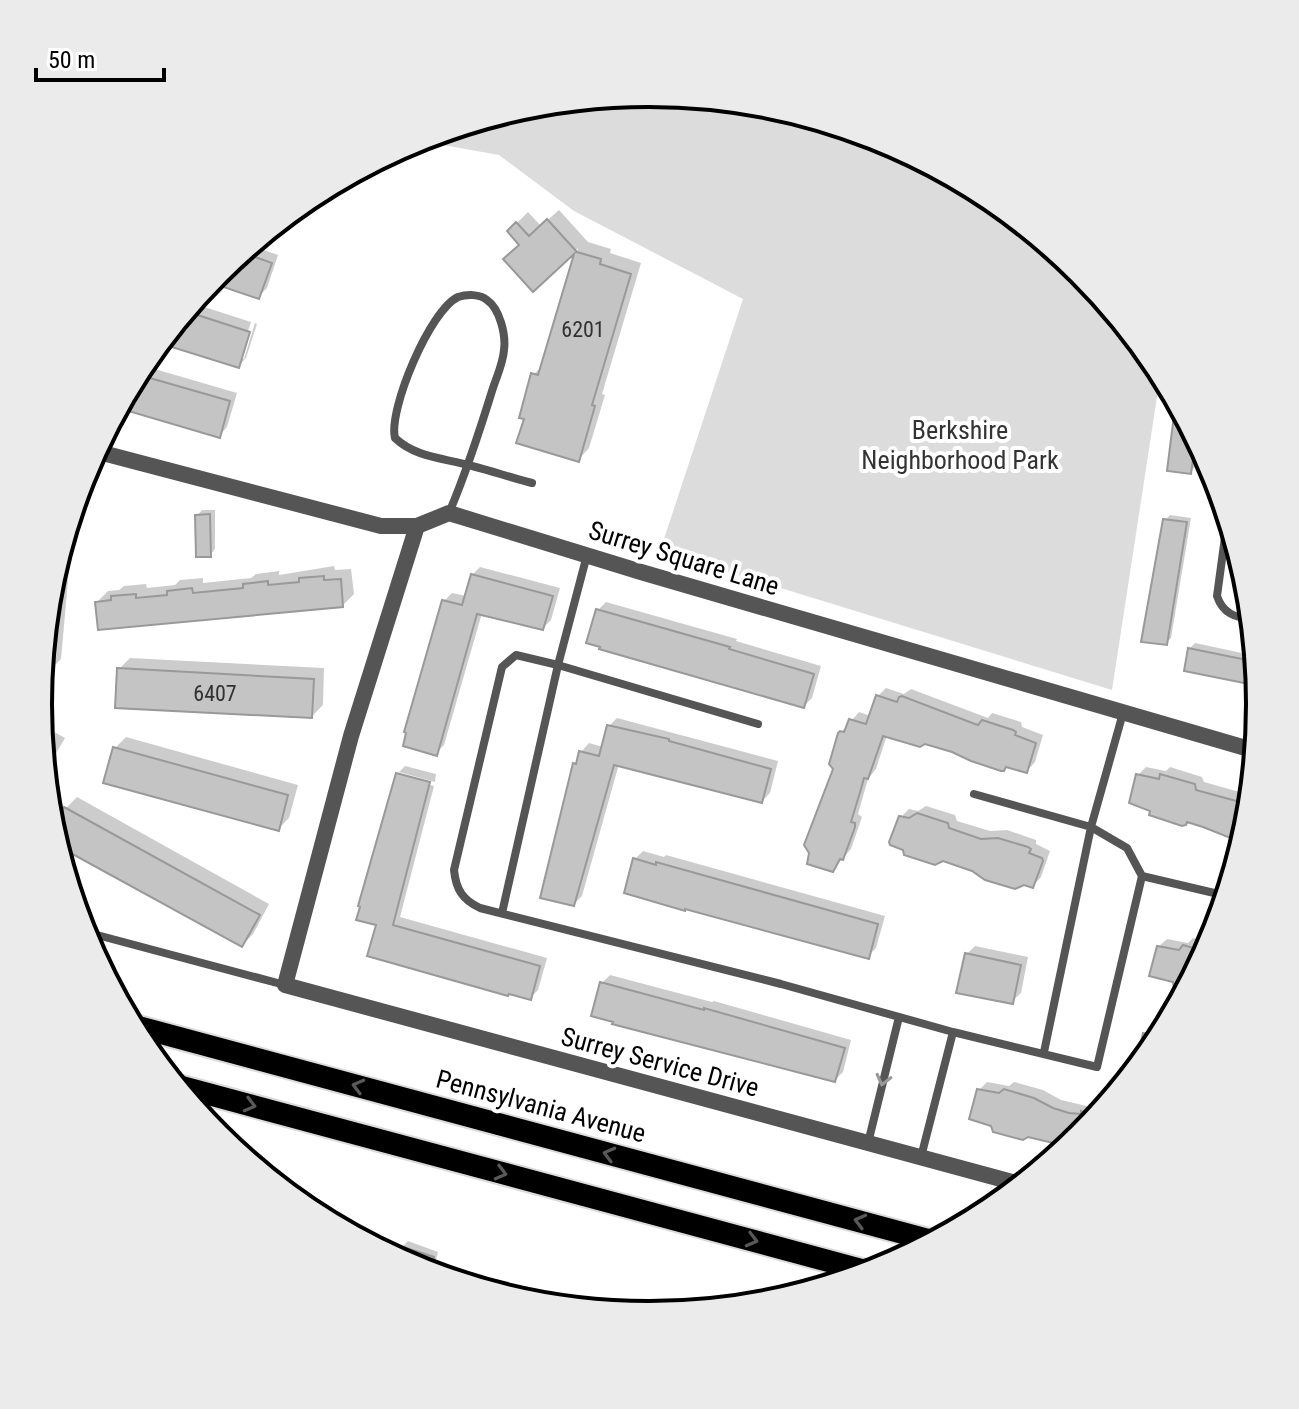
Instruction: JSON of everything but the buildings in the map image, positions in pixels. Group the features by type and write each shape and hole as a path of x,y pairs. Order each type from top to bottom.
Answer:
{"highway":[{"name":"Pennsylvania Avenue","path":"149,1030 919,1237"},
{"path":"193,1090 850,1267"}],"street":[{"path":"107,454 381,526 417,526 449,513"},
{"name":"Surrey Square Lane","path":"449,513 1246,748"},
{"path":"285,985 351,736 383,626 417,526"},
{"name":"Surrey Service Drive","path":"285,985 1009,1181"}],"lane":[{"path":"449,513 470,465 504,351 498,315 490,301 482,296 470,295 449,303 434,323 412,367 393,429 395,438 404,446 427,456 470,465 532,483"},
{"path":"1224,542 1217,596 1230,615 1241,617"},
{"path":"502,913 558,665 587,555"},
{"path":"758,724 516,655 502,667 454,870 455,884 465,901 480,908 1097,1067 1142,876 1127,848 1091,827 974,794"},
{"path":"1044,1052 1091,827 1123,713"},
{"path":"1142,876 1216,893"},
{"path":"98,935 285,985"},
{"path":"868,1143 899,1017"},
{"path":"921,1158 953,1032"}],"green space":[{"name":"Berkshire Neighborhood Park","path":"610,108 689,108 766,118 842,139 914,169 981,208 1043,255 1099,311 1124,341 1158,392 1112,690 660,551 743,299 574,211 499,155 441,145 533,118"}]}
